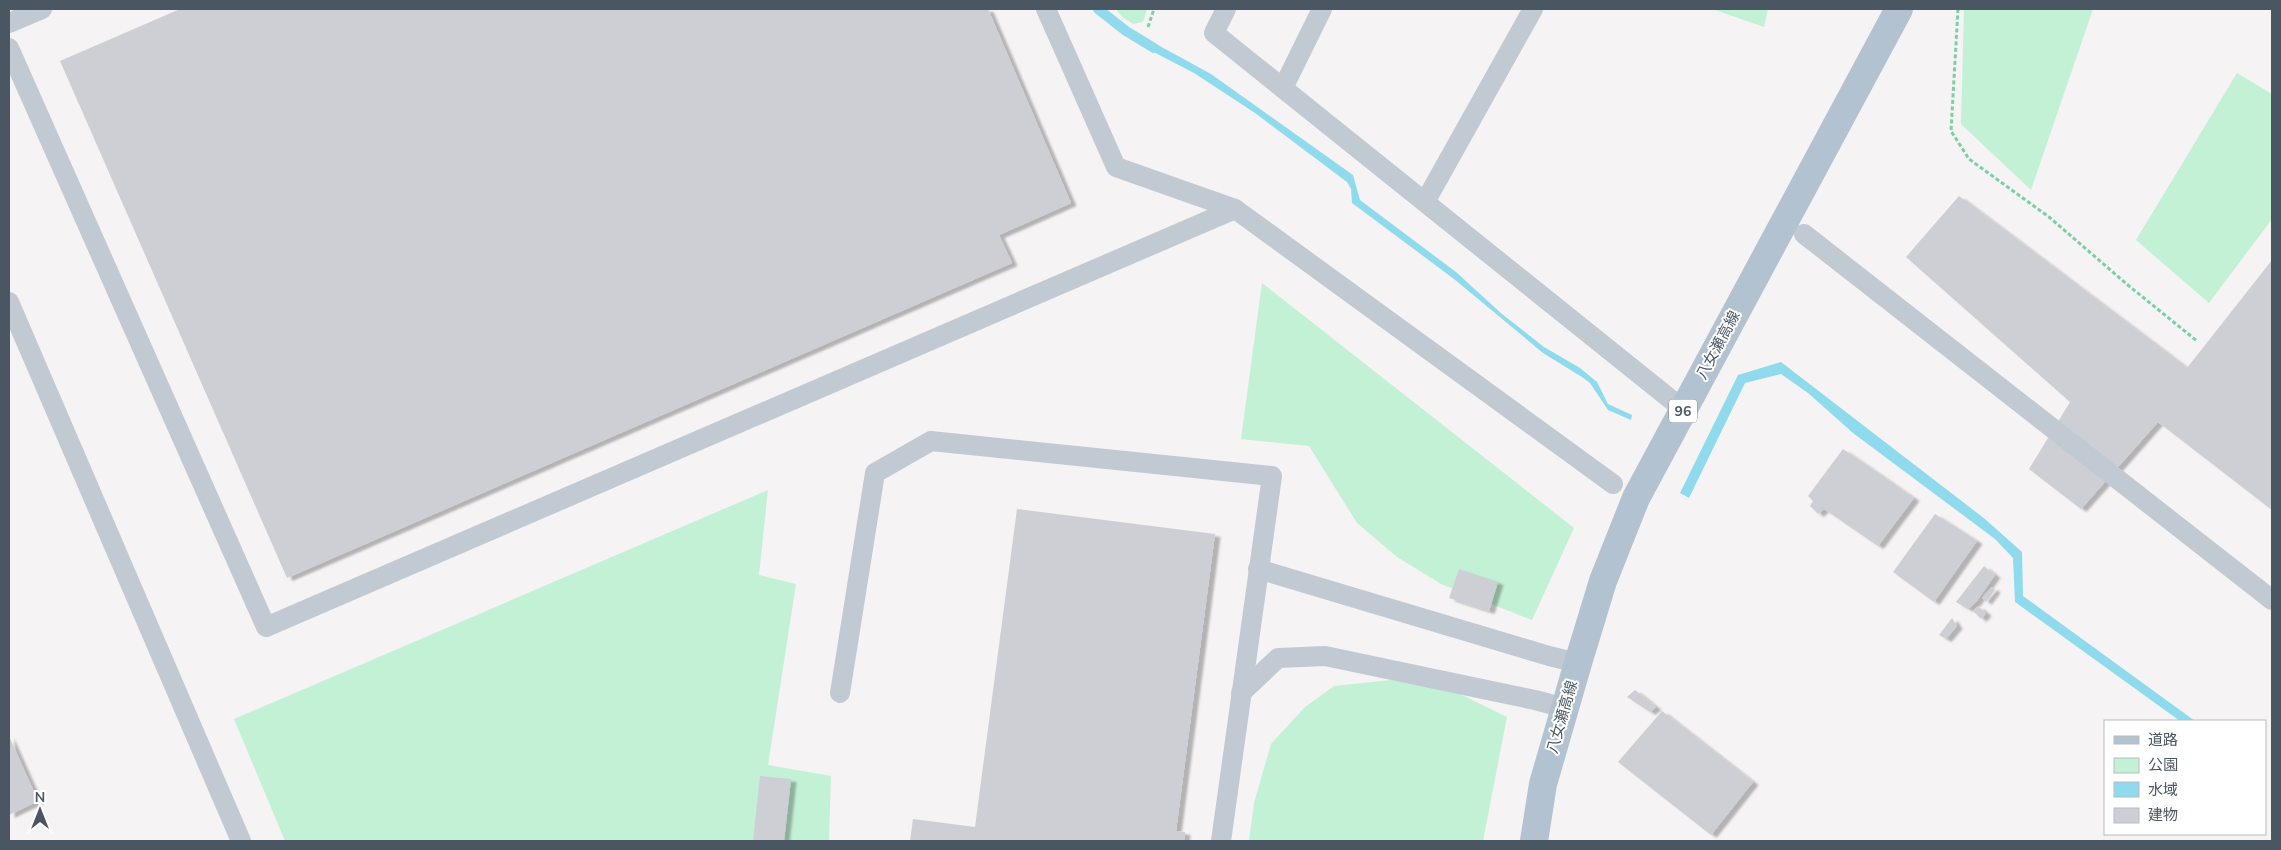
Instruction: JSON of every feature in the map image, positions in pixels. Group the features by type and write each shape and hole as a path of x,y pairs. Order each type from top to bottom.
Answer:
{"main road":[{"name":"八女瀬高線","path":"1534,841 1543,784 1578,663 1603,581 1636,498 1899,9"}],"lane":[{"path":"9,23 42,9"},
{"path":"1046,9 1116,166 1236,210 1613,484"},
{"path":"1226,9 1214,33 1684,410"},
{"path":"1283,88 1322,9"},
{"path":"1425,202 1533,9"},
{"path":"9,48 266,627 1236,210"},
{"path":"1804,234 2272,600"},
{"path":"9,302 240,841"},
{"path":"840,693 875,473 931,441 1272,476 1220,841"},
{"path":"1258,568 1578,663"},
{"path":"1241,693 1278,658 1325,656 1565,708"}],"path":[{"path":"1148,27 1154,9"},
{"path":"1958,9 1951,131 1969,159 2049,217 2129,286 2197,340"}],"green space":[{"path":"1116,9 1147,9 1143,22 1133,24 1122,17"},
{"path":"1712,9 1768,9 1764,27"},
{"path":"1964,9 2093,9 2031,190 1961,124"},
{"path":"2237,73 2272,94 2272,219 2209,303 2136,240"},
{"path":"1262,283 1574,528 1532,620 1441,584 1397,557 1357,523 1309,446 1241,439"},
{"path":"768,490 759,575 796,584 768,765 831,776 829,840 837,841 285,841 234,719"},
{"path":"1400,679 1458,693 1507,717 1483,841 1249,841 1254,803 1271,744 1305,707 1334,686"}],"water":[{"path":"1147,39 1211,74 1353,175 1360,200 1456,272 1502,314 1544,347 1580,368 1597,382 1608,404 1632,415 1631,420 1608,410 1590,383 1543,353 1454,279 1352,203 1351,189 1347,182 1255,113 1194,73 1140,45"},
{"path":"1781,362 1985,519 2022,552 2023,596 2194,720 2179,720 2015,602 2013,558 1995,539 1853,433 1808,393 1781,374 1745,383 1689,498 1680,493 1738,375"}],"building":[{"path":"180,9 988,9 1071,203 999,235 1012,263 287,578 60,61"},
{"path":"1959,196 2187,368 2272,260 2272,510 2158,422 2081,509 2029,469 2070,402 1906,257"},
{"path":"1843,449 1914,498 1878,546 1824,509 1818,514 1810,506 1813,501 1808,496"},
{"path":"1017,509 1215,534 1176,831 1185,832 1184,841 910,841 913,819 975,827"},
{"path":"1935,514 1977,541 1934,602 1893,572"},
{"path":"1984,566 1995,575 1976,602 1968,609 1956,602"},
{"path":"1459,569 1498,582 1489,611 1449,598"},
{"path":"1992,587 1995,590 1986,602 1982,598"},
{"path":"1978,606 1986,613 1981,619 1973,611"},
{"path":"1952,618 1957,626 1946,639 1939,635"},
{"path":"1635,690 1656,707 1650,712 1627,697"},
{"path":"1662,711 1753,782 1711,835 1618,762"},
{"path":"9,736 38,801 9,815"},
{"path":"760,776 791,779 784,841 753,841"}],"waterway":[{"path":"1098,9 1126,31 1154,48"}]}
